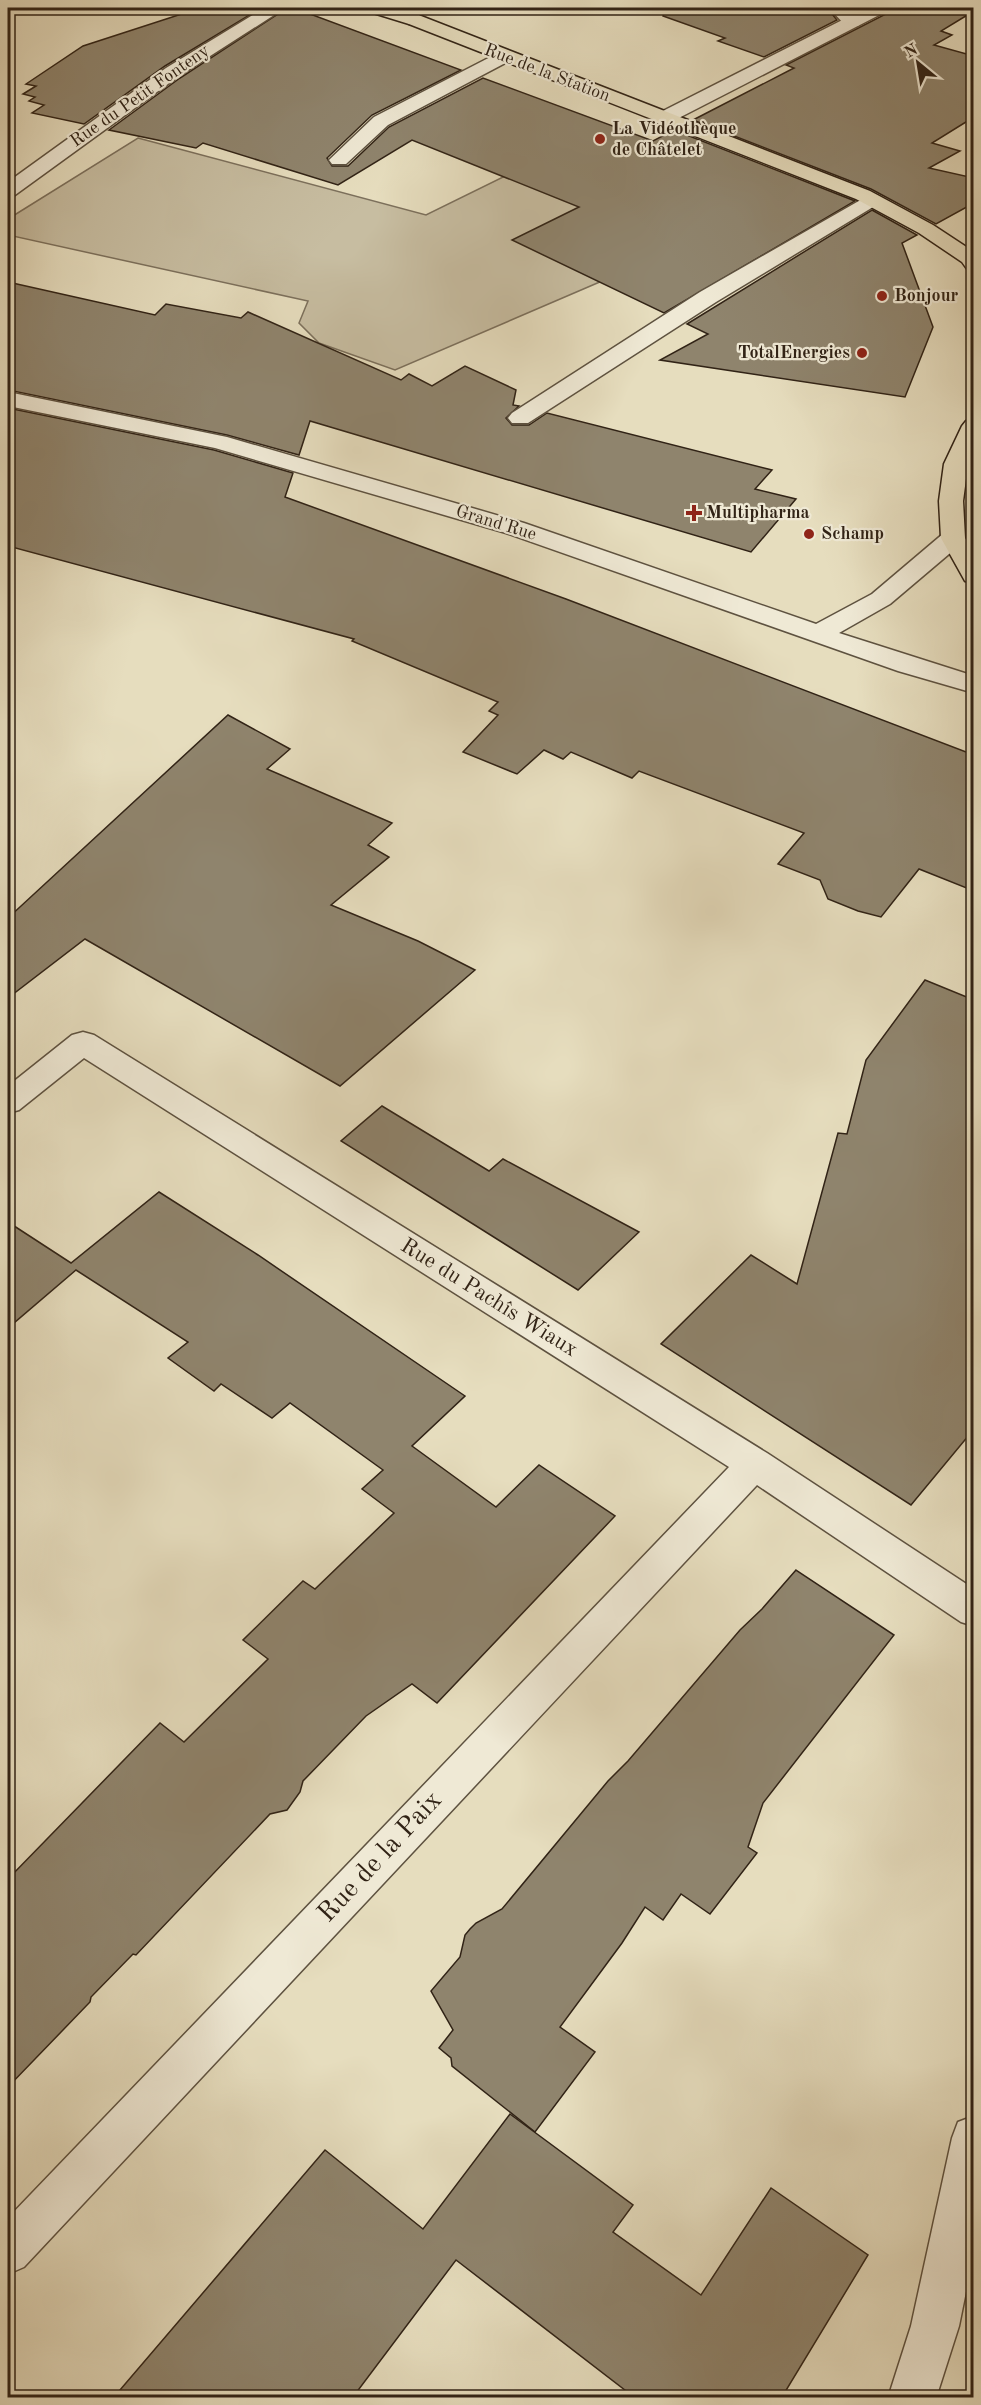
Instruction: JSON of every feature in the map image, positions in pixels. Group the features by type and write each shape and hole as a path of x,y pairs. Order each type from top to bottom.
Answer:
{"main road":[{"name":"Rue de la Station","path":"376,8 408,14 504,56 871,200 926,229 972,261"},
{"path":"974,426 956,464 951,501 953,538 974,576"}],"street":[{"name":"Rue du Petit Fonteny","path":"8,191 162,77 241,26 276,8"},
{"path":"838,8 852,22"},
{"path":"662,119 879,8"},
{"path":"339,160 381,121 504,56"},
{"path":"520,418 708,297 871,200"},
{"name":"Grand'Rue","path":"8,399 219,442 515,528 907,664 974,685"},
{"path":"820,632 881,599 953,538"},
{"name":"Rue du Pachîs Wiaux","path":"8,1102 83,1043 754,1464 974,1610"},
{"name":"Rue de la Paix","path":"8,2252 754,1464"},
{"path":"912,2397 935,2326 974,2138"}],"shaded area":[{"path":"138,138 426,215 564,147 609,278 395,370 319,343 299,323 308,301 8,235 8,219"}],"building":[{"path":"200,8 261,8 165,66 84,124 32,113 44,105 29,101 35,97 23,94 36,86 26,84 83,46"},
{"path":"287,8 294,8 461,70 372,115 327,158 332,166 348,166 389,127 483,78 653,141 674,130 855,201 664,313 512,240 579,207 412,140 338,185 203,143 196,148 109,130 180,78"},
{"path":"665,8 827,8 837,20 764,57 718,41 725,38 663,16"},
{"path":"890,8 974,8 974,11 941,31 952,35 934,45 974,56 974,117 932,143 960,151 929,168 974,178 974,203 936,224 871,189 693,120 794,68 786,65 886,14"},
{"path":"872,210 917,235 902,243 933,327 905,397 660,360 708,334 687,324"},
{"path":"8,282 155,315 166,304 241,318 248,312 401,380 409,374 432,386 465,366 516,390 513,405 519,406 506,418 512,425 529,425 547,413 772,470 755,489 796,499 751,552 310,421 299,455 227,435 8,390"},
{"path":"8,408 214,450 293,473 285,497 566,599 974,755 974,891 919,869 881,917 858,911 828,899 820,880 778,864 804,833 639,771 632,778 571,752 563,759 544,750 517,774 463,752 498,715 489,711 498,702 352,641 354,639 8,546"},
{"path":"228,715 290,749 267,769 392,823 368,845 389,857 331,905 418,941 475,970 340,1086 85,939 8,998 8,918"},
{"path":"925,980 974,1000 974,1429 911,1505 661,1344 751,1255 797,1284 838,1133 847,1134 866,1060"},
{"path":"382,1106 489,1171 503,1159 639,1232 578,1290 341,1141"},
{"path":"159,1192 258,1255 465,1396 412,1446 496,1507 539,1465 615,1516 437,1703 412,1684 366,1716 303,1781 300,1792 287,1810 270,1814 136,1955 133,1954 91,1997 90,2002 8,2087 8,1879 160,1723 184,1742 268,1659 243,1640 303,1581 315,1589 394,1513 362,1489 383,1470 290,1403 272,1418 221,1384 214,1391 168,1358 188,1342 76,1270 8,1328 8,1222 71,1263"},
{"path":"796,1570 894,1635 763,1803 748,1847 757,1853 710,1914 681,1894 663,1920 645,1907 622,1943 560,2027 595,2052 535,2132 452,2066 451,2058 439,2048 453,2030 431,1991 460,1957 465,1935 470,1929 476,1923 502,1909 608,1781 628,1761 740,1630"},
{"path":"510,2114 633,2205 613,2232 701,2295 771,2188 868,2255 782,2397 634,2397 456,2260 353,2397 114,2397 325,2150 423,2229"}],"place":[{"name":"La Vidéothèque de Châtelet","path":"600,139"},
{"name":"Bonjour","path":"882,296"},
{"name":"TotalEnergies","path":"862,353"},
{"name":"Multipharma","path":"694,513"},
{"name":"Schamp","path":"809,534"}]}
